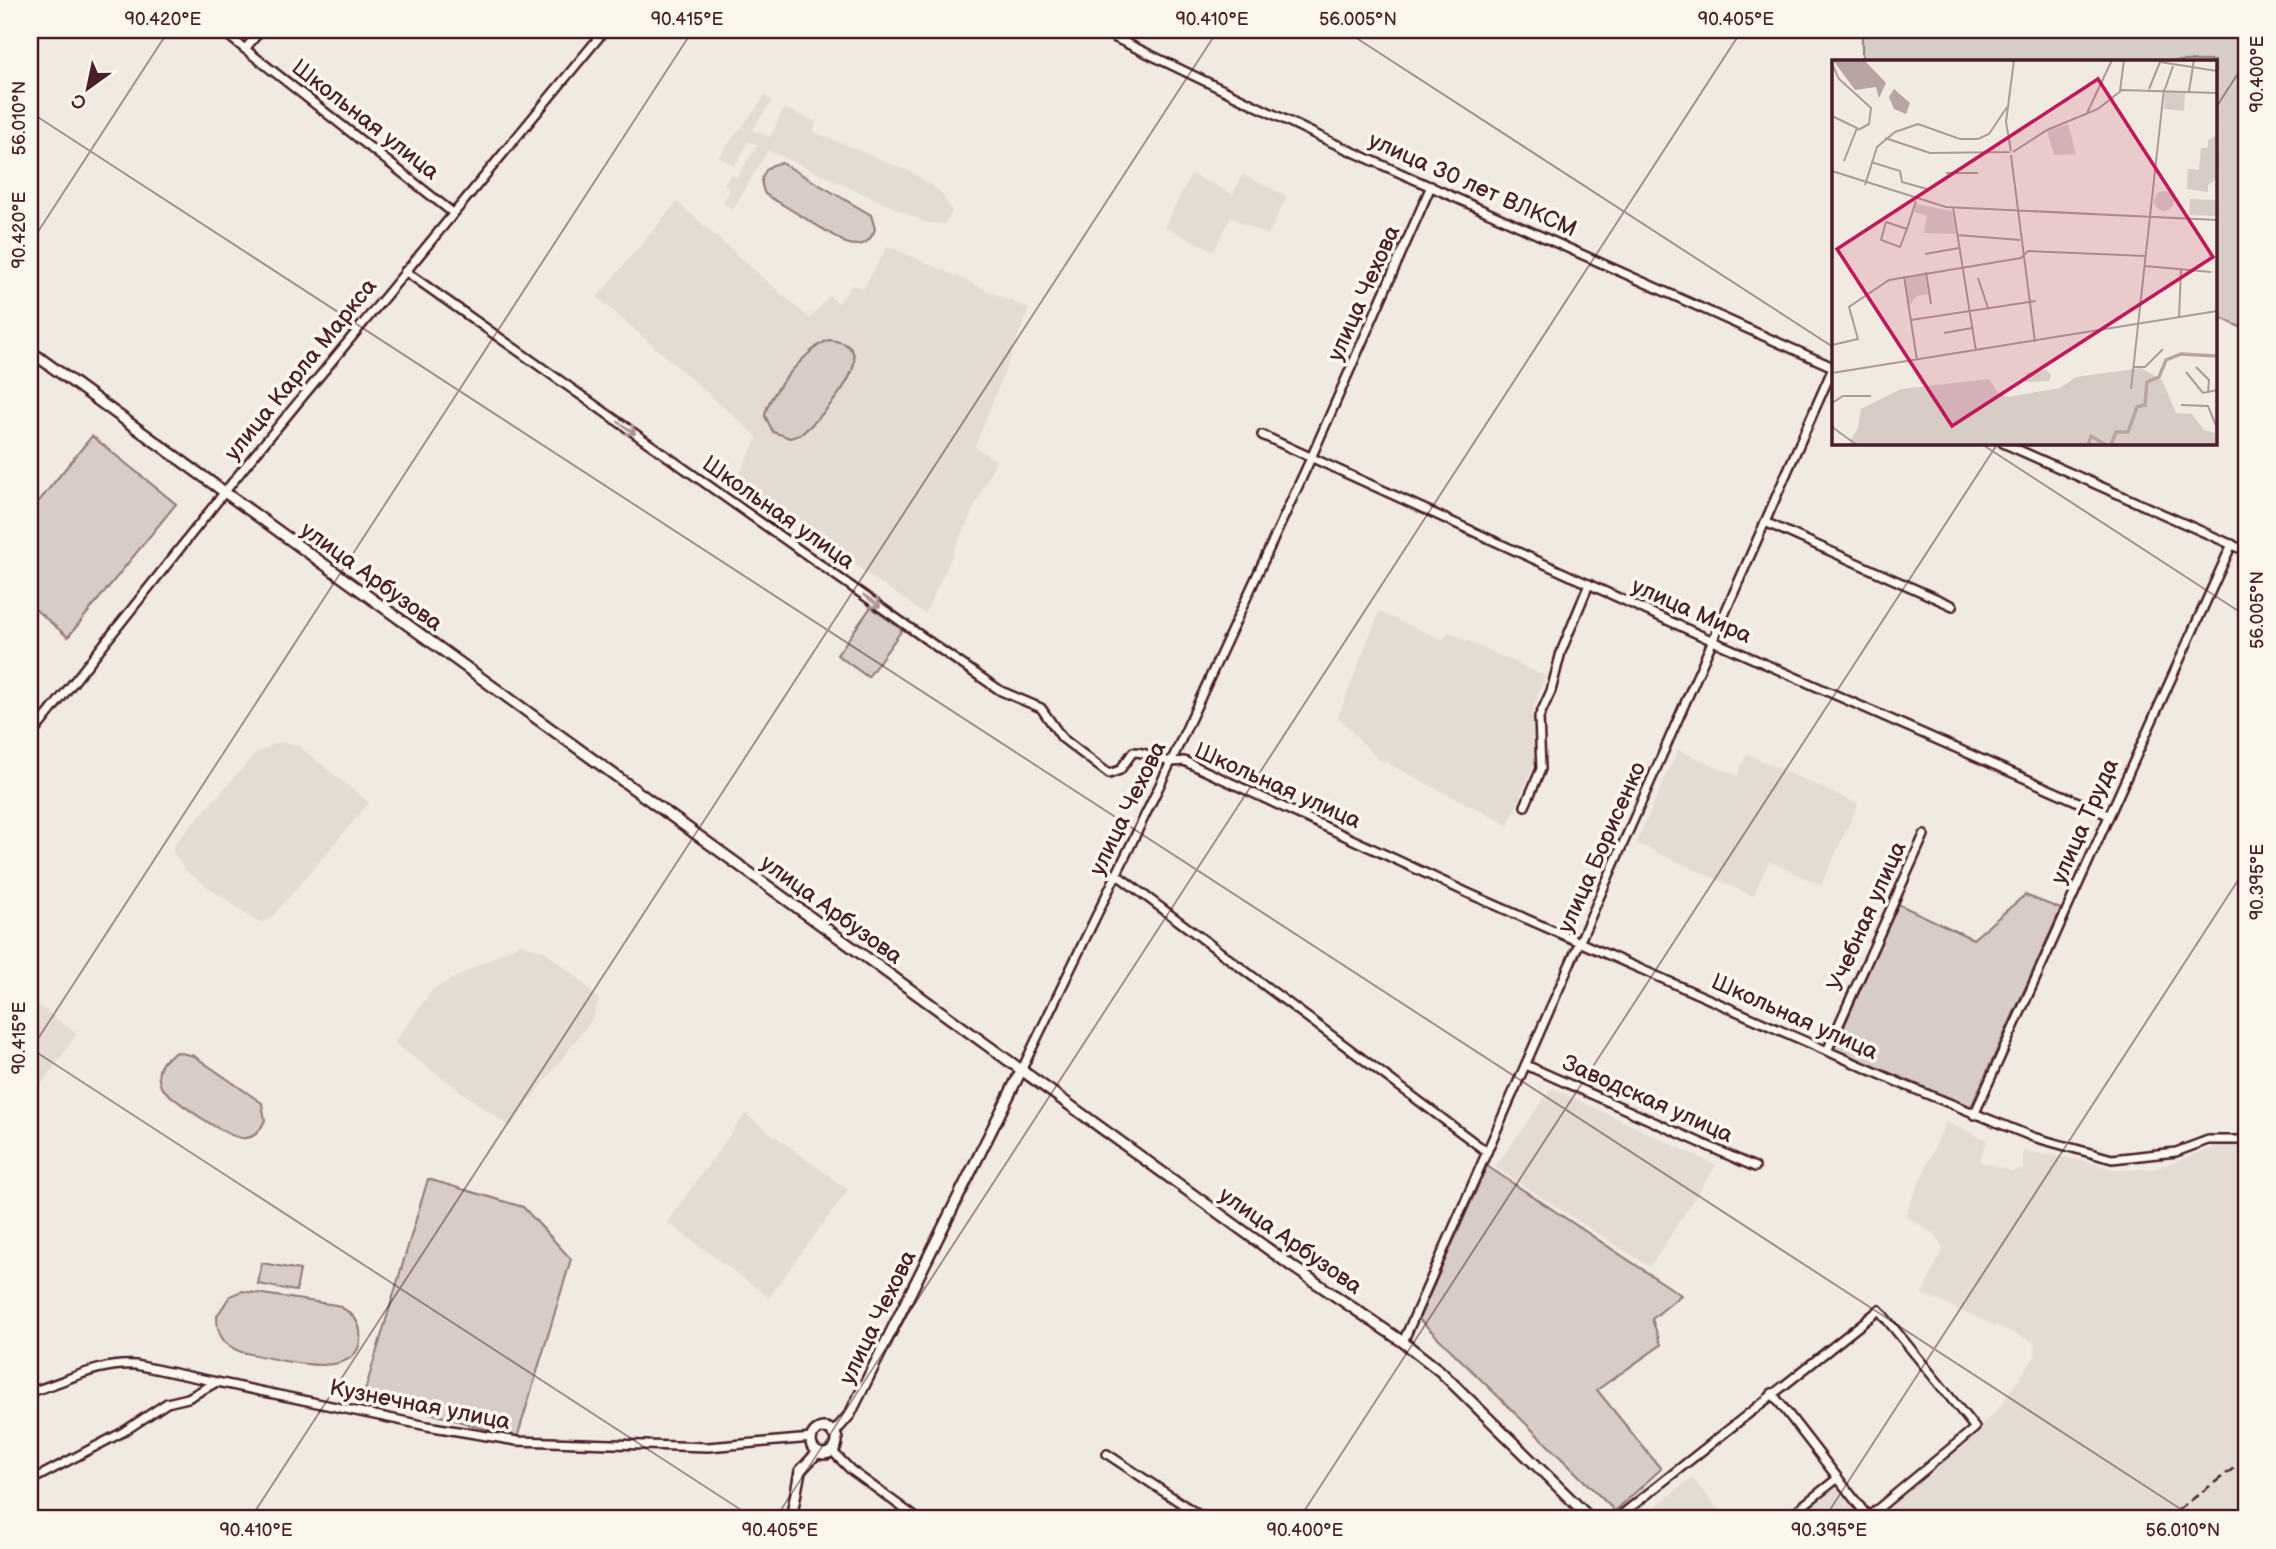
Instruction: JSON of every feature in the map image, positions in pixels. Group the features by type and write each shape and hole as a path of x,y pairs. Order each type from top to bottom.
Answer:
{"street":[{"name":"Школьная улица","path":"221,30 453,213"},
{"path":"245,49 261,30"},
{"name":"улица Карла Маркса","path":"30,737 224,492 606,30"},
{"name":"улица 30 лет ВЛКСМ","path":"1099,30 1430,187 1832,368"},
{"name":"улица Чехова","path":"833,1434 850,1414 1170,764 1311,458 1430,187"},
{"name":"Школьная улица","path":"405,271 1001,691 1041,708 1062,738 1109,774 1120,770 1133,752 1142,752 1170,764 1184,761 1470,894 1974,1115 2033,1137 2112,1159 2176,1152 2208,1140 2246,1139"},
{"name":"улица Арбузова","path":"30,351 1293,1267 1403,1342 1450,1380 1591,1519"},
{"name":"улица Борисенко","path":"1403,1342 1832,370"},
{"name":"улица Мира","path":"1262,435 1713,640 2108,815"},
{"path":"2005,444 2246,551"},
{"path":"1765,522 1953,606"},
{"name":"улица Труда","path":"1974,1115 2232,544"},
{"path":"1525,806 1541,769 1539,717 1551,691 1561,652 1589,584"},
{"name":"Учебная улица","path":"1827,1051 1924,835"},
{"path":"1116,874 1487,1152"},
{"name":"Заводская улица","path":"1525,1065 1755,1167"},
{"path":"1616,1519 1772,1393 1879,1310 1975,1428 1868,1517 1772,1393"},
{"name":"Кузнечная улица","path":"30,1392 98,1367 116,1363 136,1364 426,1426 517,1441 708,1447 812,1438"},
{"path":"30,1481 122,1432 167,1403 188,1398 215,1382"},
{"path":"821,1428 833,1434 837,1438 832,1451 827,1454 817,1452 811,1444 812,1438 821,1428"},
{"path":"832,1451 851,1470 918,1519"},
{"path":"791,1519 800,1471 817,1452"},
{"path":"1107,1454 1205,1519"},
{"path":"1786,1519 1838,1478"}],"shaded area":[{"path":"1862,30 2246,30 2246,330 2216,315 2216,60 1862,60"},
{"path":"765,96 772,101 752,130 770,137 784,108 816,122 814,132 911,172 940,191 952,211 945,224 927,223 768,150 733,209 723,203 730,190 724,184 731,175 737,177 758,145 749,141 734,166 719,157"},
{"path":"782,163 871,215 875,229 870,238 860,244 846,243 765,194 762,183 764,173 771,166"},
{"path":"1191,174 1233,194 1243,175 1287,196 1268,235 1231,217 1214,251 1165,227"},
{"path":"677,202 810,319 829,296 838,303 852,285 863,289 888,246 1029,309 975,447 996,460 925,614 819,540 738,476 758,437 597,297"},
{"path":"829,340 847,345 854,355 853,368 846,384 822,414 800,435 790,438 773,432 765,416 773,396 800,361"},
{"path":"92,436 176,504 68,637 30,605 30,512"},
{"path":"871,607 902,630 868,677 837,655"},
{"path":"1379,612 1443,640 1448,632 1545,676 1533,707 1535,763 1508,825 1377,758 1338,717"},
{"path":"278,742 299,746 369,803 270,919 262,922 254,920 185,870 173,852 174,845 255,754"},
{"path":"1678,750 1737,776 1747,754 1858,804 1821,885 1769,861 1753,896 1636,843"},
{"path":"2025,895 2061,909 1971,1107 1834,1049 1898,904 1973,939"},
{"path":"519,944 544,951 583,982 598,1000 593,1018 510,1127 394,1043 433,989"},
{"path":"30,999 77,1034 30,1100"},
{"path":"177,1052 194,1056 262,1103 265,1120 258,1132 246,1138 227,1133 189,1110 161,1087 161,1066"},
{"path":"1552,1088 1716,1165 1650,1267 1495,1167"},
{"path":"745,1114 848,1190 769,1297 667,1222"},
{"path":"1946,1122 1987,1140 1979,1161 2012,1172 2023,1169 2023,1151 2076,1159 2118,1170 2154,1169 2222,1145 2246,1148 2246,1519 1869,1519 1995,1413 2036,1355 2034,1342 1922,1294 1943,1249 1936,1235 1905,1215"},
{"path":"1487,1166 1681,1295 1652,1319 1661,1345 1597,1390 1661,1469 1615,1511 1419,1319"},
{"path":"428,1179 523,1207 571,1259 517,1438 364,1394"},
{"path":"262,1263 300,1270 296,1291 258,1284"},
{"path":"242,1291 336,1305 352,1315 357,1322 360,1331 358,1348 348,1359 333,1364 314,1365 241,1352 225,1343 218,1329 217,1316 230,1296"},
{"path":"1692,1478 1726,1519 1640,1519"},
{"path":"1838,1483 1866,1519 1796,1519"}],"railway":[{"path":"2166,1519 2246,1459"}]}
